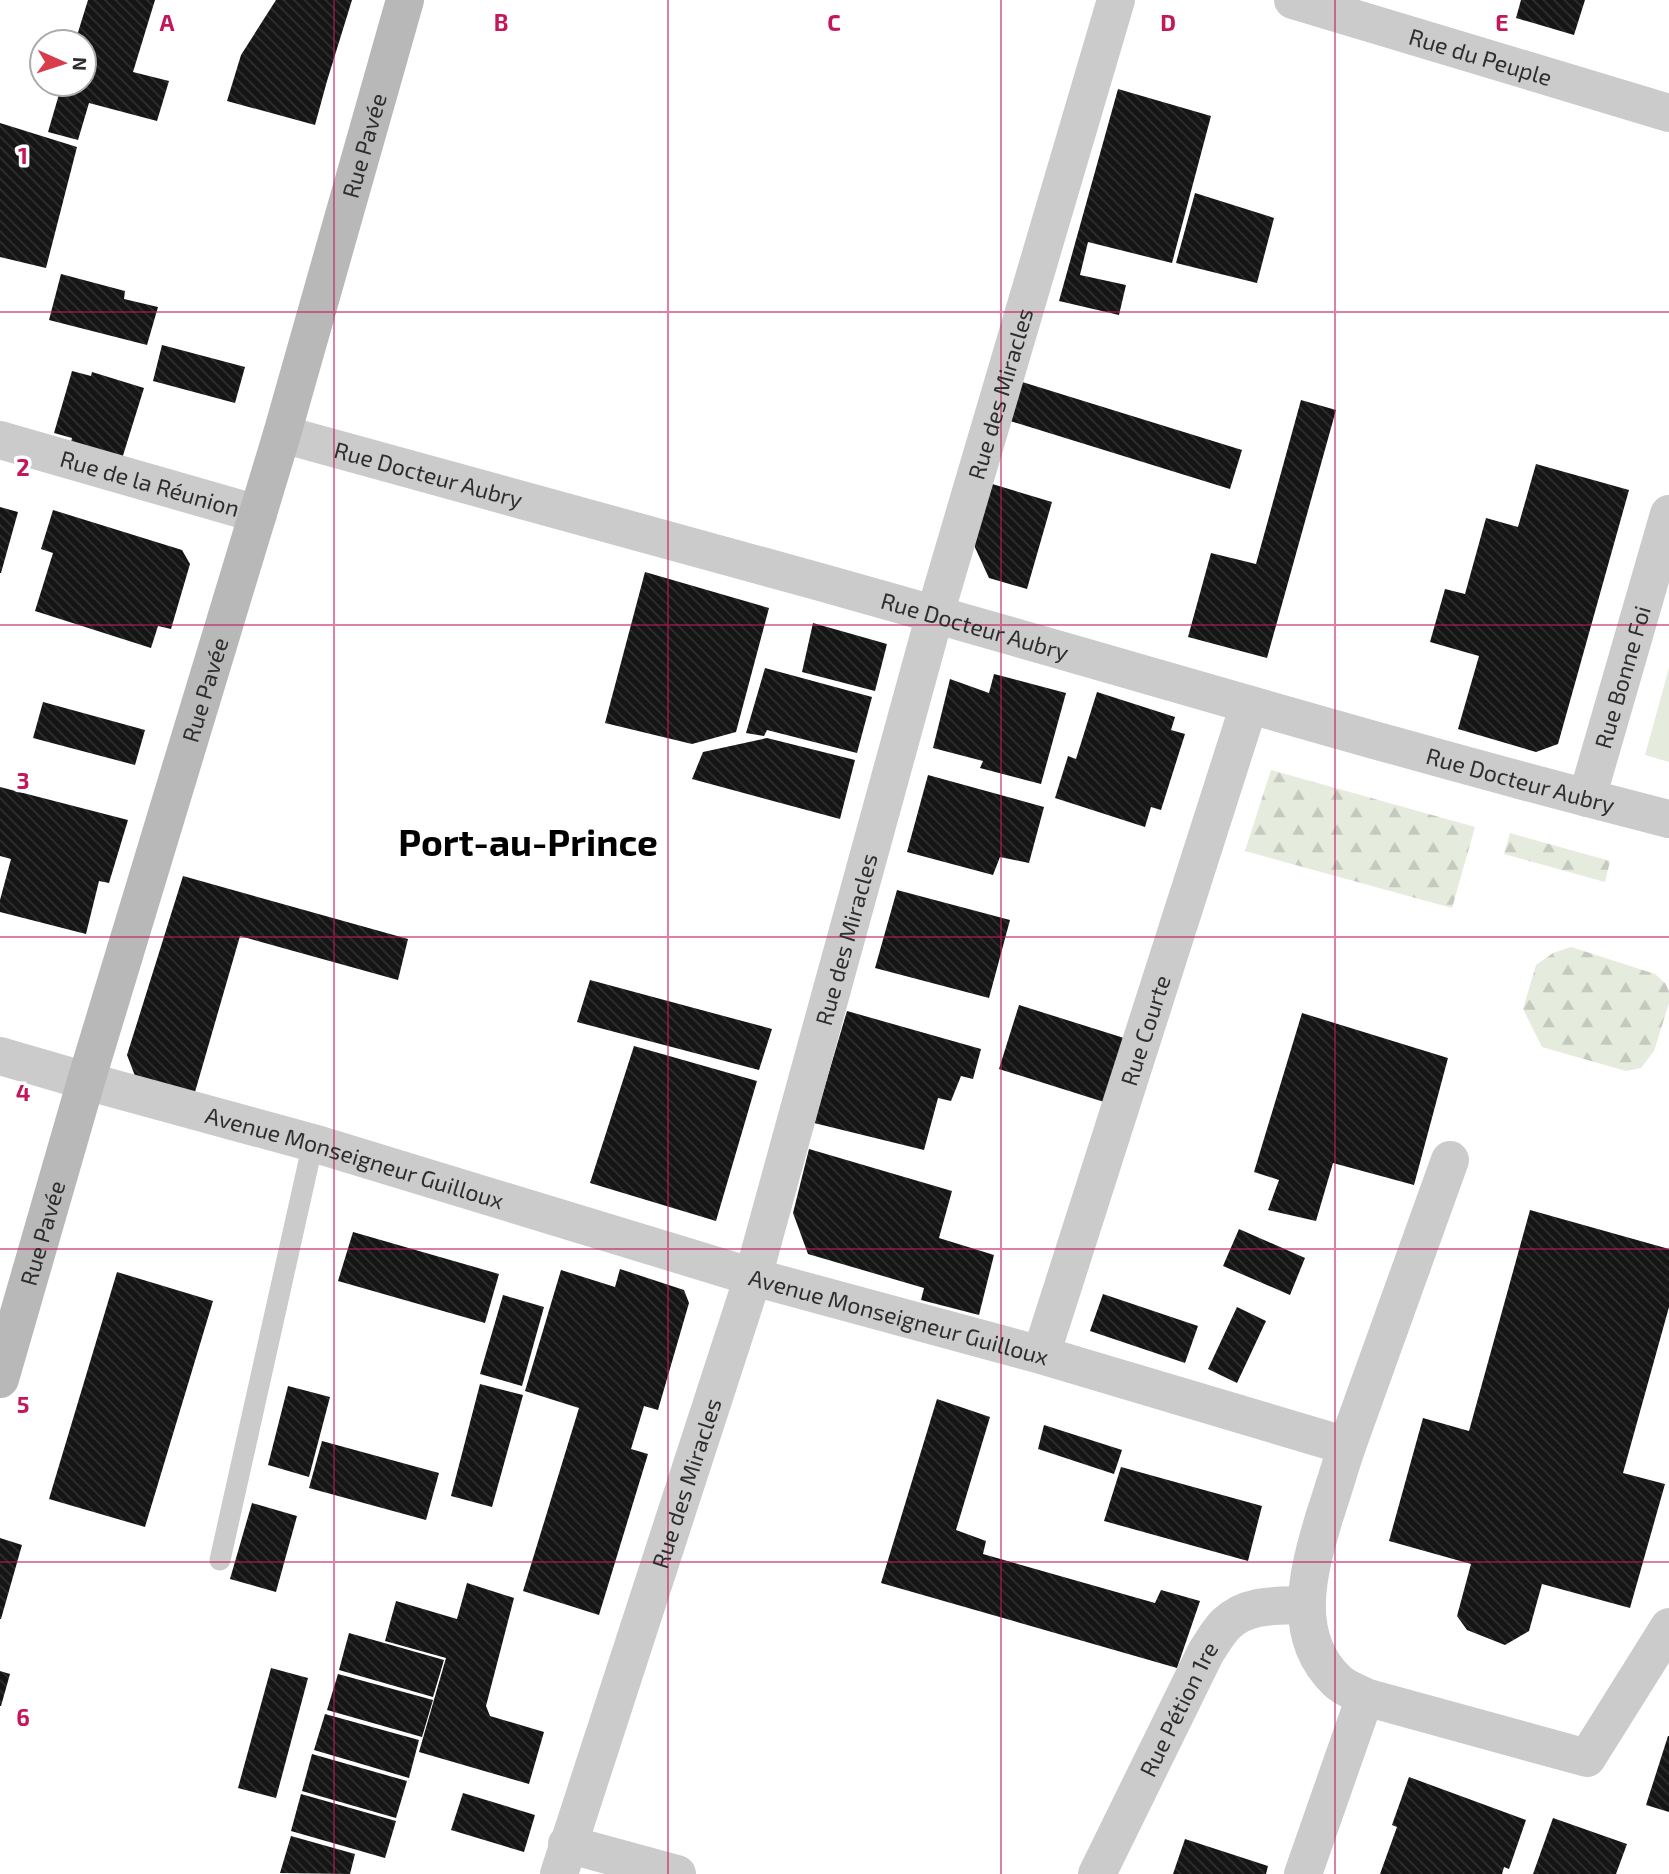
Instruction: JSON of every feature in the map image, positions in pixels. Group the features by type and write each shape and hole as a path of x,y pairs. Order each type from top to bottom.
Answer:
{"main road":[{"name":"Rue Pavée","path":"0,1379 86,1081 282,434 405,0"}],"street":[{"name":"Rue des Miracles","path":"563,1859 753,1277 935,614 1116,0"},
{"name":"Rue du Peuple","path":"1293,0 1669,113"},
{"name":"Rue Docteur Aubry","path":"282,434 935,614 1249,705 1669,819"},
{"name":"Rue de la Réunion","path":"0,440 258,514"},
{"name":"Rue Bonne Foi","path":"1587,798 1669,514"},
{"name":"Rue Courte","path":"1041,1354 1249,705"},
{"name":"Avenue Monseigneur Guilloux","path":"0,1056 313,1143 753,1277 1041,1354 1347,1446"},
{"path":"1450,1160 1347,1446 1313,1554 1306,1605 1308,1628 1314,1646 1323,1665 1339,1683 1365,1697 1587,1758 1669,1627"},
{"name":"Rue Pétion 1re","path":"1097,1874 1206,1652 1225,1624 1242,1612 1264,1606 1306,1605"},
{"path":"1303,1874 1365,1697"},
{"path":"563,1859 677,1874"}],"lane":[{"path":"220,1560 313,1143"}],"green space":[{"path":"1669,668 1669,762 1645,755"},
{"path":"1271,770 1475,827 1452,908 1245,851"},
{"path":"1510,833 1610,861 1605,882 1504,854"},
{"path":"1571,947 1655,974 1666,984 1669,1003 1654,1051 1641,1068 1626,1071 1542,1047 1523,1009 1536,965 1553,953"}],"building":[{"path":"88,0 155,0 133,72 169,81 157,121 89,103 78,140 48,132 58,98 98,98 98,28 79,28"},
{"path":"276,0 352,0 315,125 227,101 241,55"},
{"path":"1521,0 1585,0 1574,35 1516,18"},
{"path":"1118,89 1211,116 1172,263 1088,242 1080,275 1126,285 1119,315 1059,301"},
{"path":"0,123 77,147 46,268 0,257"},
{"path":"1195,193 1274,218 1257,283 1176,263"},
{"path":"61,274 125,291 124,299 158,307 147,345 49,320"},
{"path":"162,345 245,367 235,403 153,381"},
{"path":"72,371 91,376 92,372 144,388 121,462 70,447 72,438 54,433"},
{"path":"1019,381 1242,450 1230,489 1007,420"},
{"path":"1301,400 1336,410 1267,658 1188,637 1211,553 1256,564"},
{"path":"1536,464 1629,490 1558,744 1536,752 1458,729 1479,656 1430,642 1445,589 1465,594 1486,518 1518,527"},
{"path":"989,483 1052,502 1027,589 989,578 972,541"},
{"path":"0,507 18,512 1,573 0,573"},
{"path":"53,510 182,550 190,564 171,629 158,626 151,648 35,611 53,553 41,549"},
{"path":"645,572 769,608 736,732 692,744 605,723"},
{"path":"813,623 887,644 875,691 802,672"},
{"path":"765,668 872,697 857,753 767,730 764,736 746,733"},
{"path":"994,674 1066,693 1041,784 980,768 983,761 933,748 950,679 989,693"},
{"path":"1097,692 1175,717 1171,730 1185,734 1161,810 1151,807 1145,827 1055,798 1068,756 1076,759"},
{"path":"43,702 145,730 135,765 33,738"},
{"path":"767,738 855,760 840,819 692,779 703,752"},
{"path":"928,775 1044,807 1029,863 1000,857 993,875 907,852"},
{"path":"0,787 128,820 109,883 99,881 86,934 0,912 0,900 11,859 0,856"},
{"path":"183,876 408,939 398,980 240,936 195,1092 135,1076 127,1055"},
{"path":"897,890 1010,920 989,998 875,968"},
{"path":"590,980 772,1029 759,1070 577,1022"},
{"path":"1019,1005 1124,1038 1104,1102 999,1069"},
{"path":"847,1011 981,1049 973,1079 961,1076 951,1101 938,1098 924,1150 814,1123"},
{"path":"1302,1013 1448,1058 1414,1185 1333,1163 1316,1221 1268,1210 1279,1180 1254,1172"},
{"path":"634,1046 757,1081 716,1221 590,1183"},
{"path":"809,1149 952,1191 939,1238 994,1255 979,1315 921,1300 924,1288 808,1254 793,1213"},
{"path":"1530,1210 1669,1249 1669,1307 1623,1473 1665,1484 1630,1608 1542,1584 1529,1631 1505,1645 1467,1630 1457,1616 1471,1564 1389,1541 1423,1418 1469,1431"},
{"path":"1239,1229 1305,1258 1290,1295 1223,1266"},
{"path":"353,1232 499,1274 485,1323 338,1281"},
{"path":"620,1269 684,1290 689,1303 658,1410 644,1406 631,1449 648,1454 599,1615 523,1591 579,1408 525,1391 561,1270 615,1287"},
{"path":"117,1272 213,1301 145,1527 49,1499"},
{"path":"1103,1294 1198,1326 1185,1363 1090,1331"},
{"path":"503,1295 544,1307 522,1386 480,1374"},
{"path":"1237,1307 1266,1321 1237,1383 1208,1369"},
{"path":"480,1384 523,1395 492,1507 451,1496"},
{"path":"288,1386 330,1397 309,1477 268,1465"},
{"path":"937,1399 990,1417 956,1530 986,1541 983,1554 1155,1603 1161,1590 1200,1601 1177,1668 881,1583"},
{"path":"1044,1425 1122,1450 1114,1474 1038,1449"},
{"path":"322,1441 439,1473 426,1520 309,1488"},
{"path":"1121,1467 1262,1506 1248,1561 1104,1521"},
{"path":"252,1503 297,1516 276,1592 230,1579"},
{"path":"0,1538 22,1545 1,1619 0,1619"},
{"path":"467,1583 514,1598 486,1706 490,1716 544,1732 529,1784 419,1752 446,1658 385,1641 396,1601 457,1619"},
{"path":"349,1633 444,1660 433,1697 339,1670"},
{"path":"271,1668 308,1678 276,1798 238,1788"},
{"path":"0,1671 10,1674 1,1706 0,1706"},
{"path":"338,1674 433,1700 422,1737 327,1710"},
{"path":"325,1714 419,1740 409,1778 314,1750"},
{"path":"1669,1736 1669,1812 1646,1805"},
{"path":"312,1754 407,1781 396,1818 302,1791"},
{"path":"1409,1777 1526,1820 1509,1869 1504,1867 1502,1874 1380,1874 1397,1827 1392,1825"},
{"path":"463,1793 535,1815 524,1852 451,1830"},
{"path":"301,1794 396,1821 385,1858 291,1831"},
{"path":"1553,1818 1627,1844 1616,1874 1533,1874"},
{"path":"291,1836 355,1854 350,1874 280,1873"},
{"path":"1185,1839 1268,1866 1266,1874 1173,1874"}],"district":[{"name":"Port-au-Prince","path":"528,841"}]}
